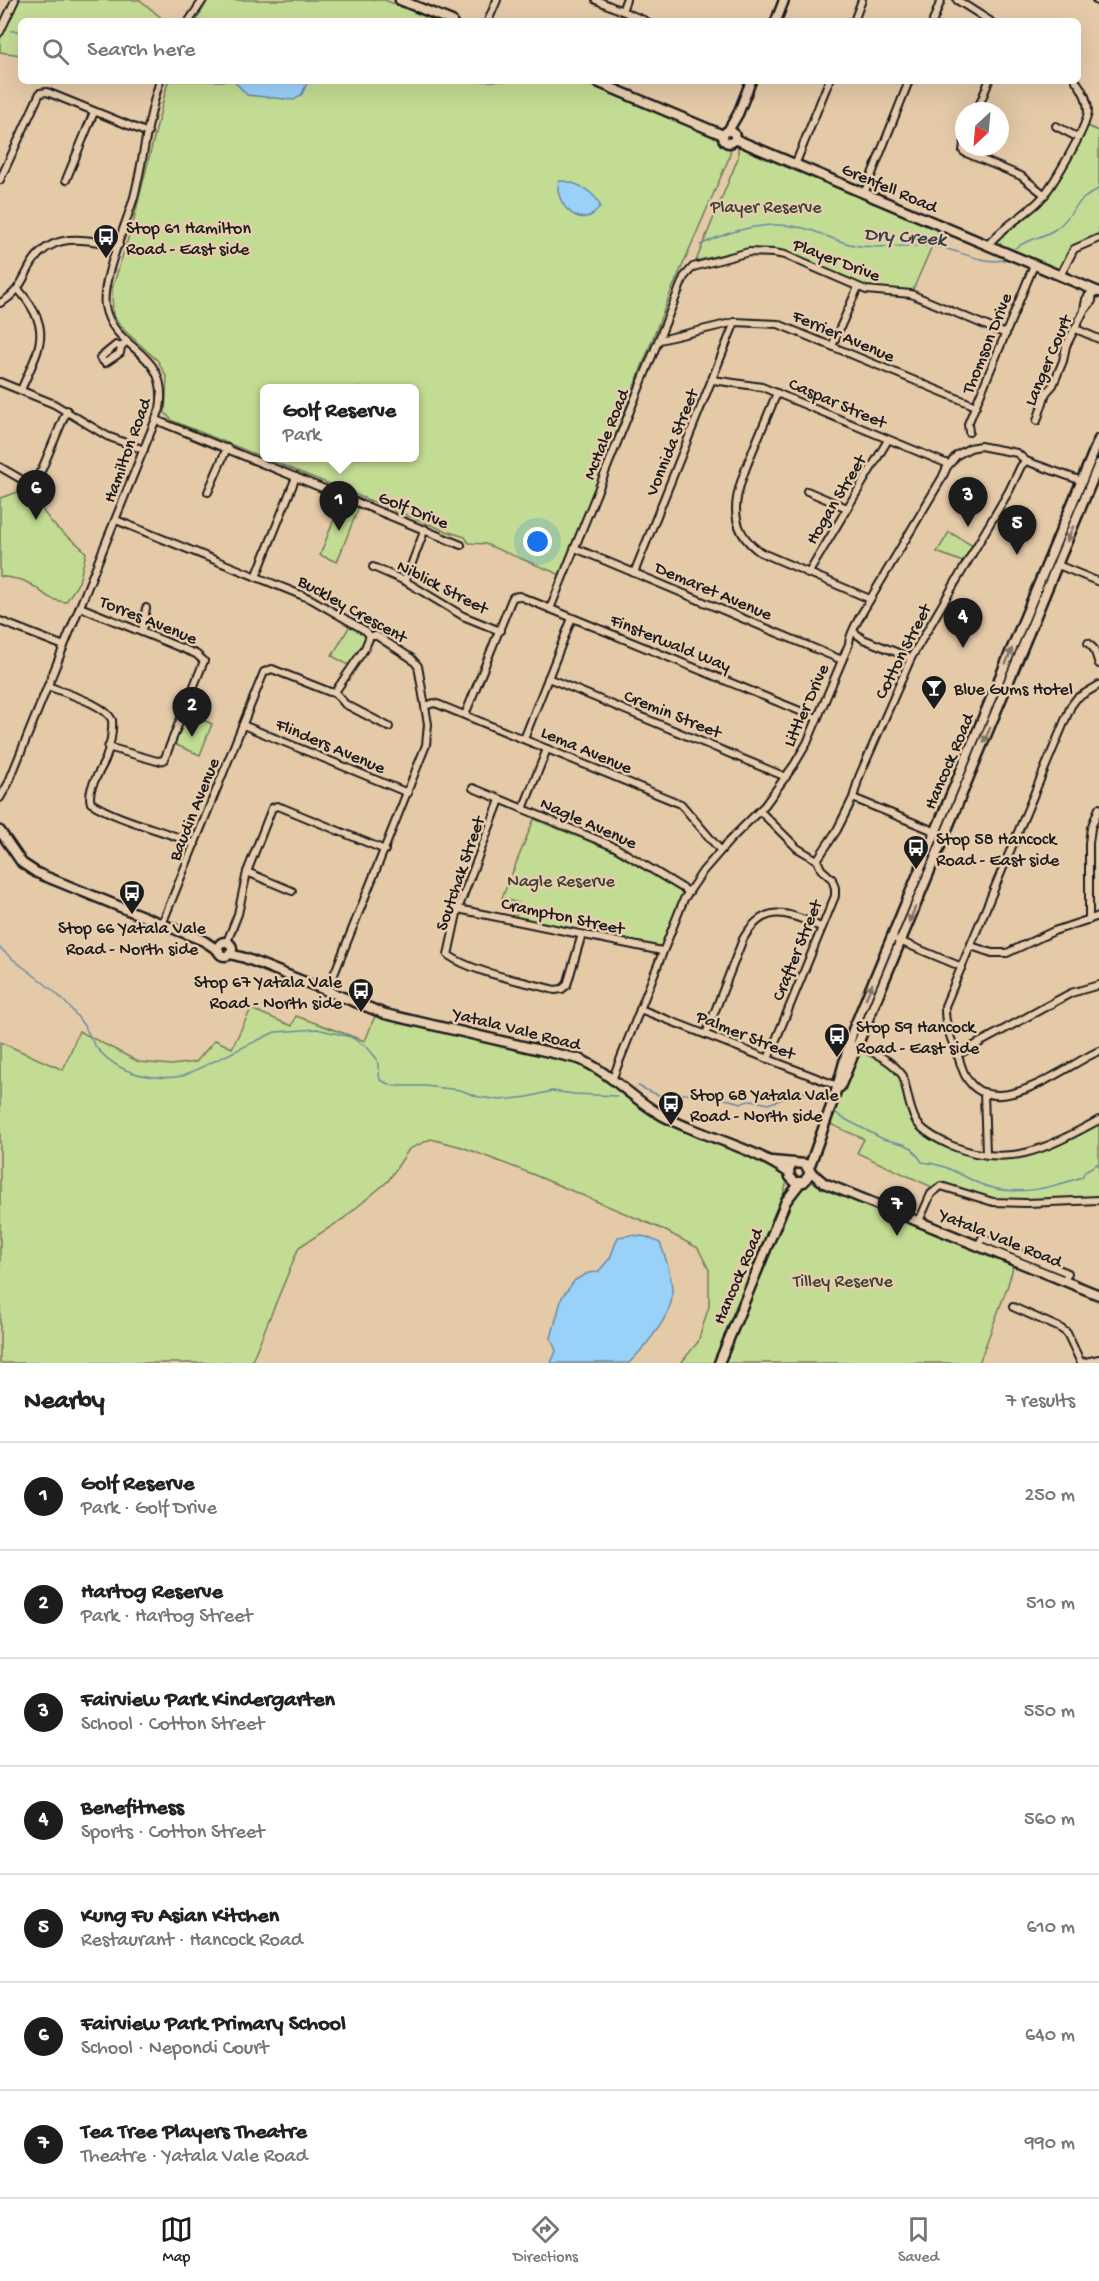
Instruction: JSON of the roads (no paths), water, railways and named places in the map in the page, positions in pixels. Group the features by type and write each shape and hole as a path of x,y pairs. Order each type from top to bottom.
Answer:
{"main road":[{"path":"400,0 445,18"},
{"path":"777,18 784,0"},
{"name":"Grenfell Road","path":"603,84 730,134 795,165 1096,291"},
{"path":"730,134 750,84"},
{"name":"Hancock Road","path":"786,1201 808,1178 821,1132 891,938 1099,439"},
{"path":"1085,497 1082,481 1089,477 1099,465"},
{"name":"Hancock Road","path":"854,1044 901,942 1099,465"},
{"path":"1042,577 1048,569 1058,565 1053,550"},
{"name":"Yatala Vale Road","path":"0,831 22,863 37,873 385,1014 579,1059 596,1068 664,1116 768,1161 802,1182 824,1183 1098,1293"},
{"name":"Yatala Vale Road","path":"0,839 10,848"},
{"name":"Hancock Road","path":"719,1363 786,1201 790,1176 797,1163 808,1154 821,1132"},
{"name":"Yatala Vale Road","path":"768,1161 797,1163 809,1169 824,1183"}],"street":[{"path":"0,32 14,2 5,0"},
{"path":"191,18 203,0"},
{"path":"490,18 497,0"},
{"path":"596,0 639,18"},
{"path":"622,11 626,0"},
{"path":"855,18 862,0"},
{"path":"934,18 941,0"},
{"path":"957,0 985,18"},
{"name":"Hamilton Road","path":"0,798 8,784 156,420 161,397 158,377 148,359 113,327 105,303 106,283 134,196 159,84"},
{"path":"795,165 828,84"},
{"path":"864,194 908,84"},
{"path":"981,102 988,84"},
{"path":"988,245 994,237 1020,219 1045,195 1087,118 1086,96 1078,84"},
{"path":"0,180 40,93 47,92 148,133"},
{"path":"66,180 94,112"},
{"path":"1056,126 1077,137"},
{"path":"973,156 1021,176 1045,195"},
{"path":"1060,276 1074,249 1099,238"},
{"path":"0,303 18,289 33,260 50,245 77,239 119,245"},
{"name":"Player Drive","path":"688,271 693,267 748,252 785,255 858,287 877,292 911,294 1006,334"},
{"name":"Thomson Drive","path":"969,432 968,424 1034,265"},
{"name":"McHale Road","path":"550,609 688,271"},
{"path":"832,346 858,287"},
{"path":"18,289 35,312 42,337 21,390"},
{"name":"Langer Court","path":"1037,421 1046,393 1053,385 1063,361 1066,346 1096,291"},
{"name":"Ferrier Avenue","path":"660,340 735,322 778,324 976,406"},
{"name":"Vonnida Street","path":"634,573 735,322"},
{"path":"1076,329 1099,339"},
{"path":"121,347 127,341"},
{"name":"Caspar Street","path":"713,380 756,385 948,464"},
{"path":"0,382 67,410 107,436 144,450"},
{"path":"777,393 737,490 735,513 743,535 754,548 808,574 870,599"},
{"path":"0,466 26,482 34,481 42,470 67,410"},
{"name":"Golf Drive","path":"156,420 461,545"},
{"name":"Hogan Street","path":"808,574 888,440"},
{"name":"Littler Drive","path":"612,1080 683,901 720,850 759,810 786,777 801,754 849,645 849,638 948,464 962,451 980,446 1017,453 1026,461 1082,481"},
{"path":"208,492 226,448"},
{"name":"Cotton Street","path":"817,860 837,830 853,798 911,658 1026,461"},
{"path":"256,576 296,477"},
{"path":"807,491 847,508"},
{"name":"Buckley Crescent","path":"116,520 311,599 366,631 370,636 377,636 415,662 420,672 428,738 327,992"},
{"path":"405,581 425,529"},
{"name":"Demaret Avenue","path":"575,548 842,660"},
{"path":"1058,565 1099,582"},
{"name":"Niblick Street","path":"373,567 405,581 463,616 500,631"},
{"name":"Finsterwald Way","path":"500,631 513,597 519,596 817,718"},
{"name":"Torres Avenue","path":"80,607 196,654 204,661 164,760 157,761 108,747"},
{"path":"142,632 146,608"},
{"path":"524,739 572,618"},
{"path":"0,621 64,646"},
{"path":"465,714 500,631"},
{"path":"854,632 863,639 911,658"},
{"path":"370,636 365,648 335,692 345,704 389,727"},
{"path":"1088,643 1094,650 1099,664"},
{"name":"Baudin Avenue","path":"162,924 262,676 269,669 335,692"},
{"name":"Cremin Street","path":"548,678 786,777"},
{"path":"1099,685 1077,698 1071,706 945,1006 945,1021 965,1077 973,1086 984,1092 997,1095 1013,1094 1034,1087 1099,1051"},
{"path":"48,686 99,707 111,716 113,723 108,747 89,795 90,803 195,844"},
{"name":"Lema Avenue","path":"425,706 434,703 465,714 681,804 720,850"},
{"name":"Flinders Avenue","path":"243,725 408,793"},
{"path":"523,809 547,749"},
{"name":"Nagle Avenue","path":"473,788 615,847 688,892"},
{"path":"853,798 945,836"},
{"name":"Soutchak Street","path":"500,801 458,909 448,955 457,961 500,975 555,990 562,989 567,985 582,934"},
{"path":"226,948 238,914 247,872 269,813 277,806 385,850"},
{"path":"1089,920 1089,843 1091,828 1099,808"},
{"name":"Crafter Street","path":"759,810 797,848 817,860 821,869 832,879 835,888 835,896 768,1059"},
{"path":"247,872 292,891"},
{"name":"Crampton Street","path":"458,909 662,951"},
{"path":"706,1034 743,939 751,926 774,912 794,915 821,927"},
{"path":"971,946 992,953 1007,953 1054,931 1099,916"},
{"path":"891,938 962,967"},
{"path":"957,1055 1071,993 1099,985"},
{"name":"Palmer Street","path":"640,1009 838,1086"},
{"path":"854,1044 891,1062 903,1076 914,1117 936,1138 956,1147 1001,1156 1036,1151 1058,1143 1099,1120"},
{"path":"984,1092 986,1154"},
{"path":"919,1221 931,1194 941,1186 993,1203 1099,1200"},
{"path":"1013,1307 1067,1333 1081,1363 1099,1359"}],"water":[{"path":"237,84 307,84 302,94 294,100 247,95"},
{"path":"559,181 583,188 594,196 600,206 585,217 570,212 560,197"},
{"path":"632,1235 647,1237 660,1243 672,1287 671,1302 663,1321 629,1363 551,1363 556,1351 551,1338 562,1297 575,1280 588,1273 598,1272 610,1258 618,1237"}],"waterway":[{"path":"11,31 18,31"},
{"name":"Dry Creek","path":"1015,248 1059,227 1083,199 1099,188"},
{"name":"Dry Creek","path":"700,245 737,231 777,225 810,230 852,245 928,246 987,260 1005,260"},
{"path":"0,948 64,1001 85,1027 94,1045 105,1056 114,1064 136,1074 159,1077 183,1076 275,1032 317,1029 351,1037 367,1047 377,1059 380,1080 394,1086 425,1086 460,1090 479,1097 500,1100 528,1097 552,1091 617,1096"},
{"path":"638,1086 658,1095 701,1093 742,1103 752,1100 768,1104 783,1099 790,1091 796,1091 810,1094 828,1106"},
{"path":"834,1111 883,1139 912,1148 922,1162 945,1167 991,1188 1017,1191 1056,1185 1082,1177 1085,1171 1099,1163"}],"place":[{"name":"Stop 61 Hamilton Road - East side","path":"106,260"},
{"name":"Fairview Park Primary School","path":"36,520"},
{"name":"Fairview Park Kindergarten","path":"968,527"},
{"name":"Golf Reserve","path":"339,531"},
{"name":"Kung Fu Asian Kitchen","path":"1017,555"},
{"name":"Benefitness","path":"963,648"},
{"name":"Blue Gums Hotel","path":"934,711"},
{"name":"Hartog Reserve","path":"192,737"},
{"name":"Stop 58 Hancock Road - East side","path":"916,871"},
{"name":"Stop 66 Yatala Vale Road - North side","path":"132,916"},
{"name":"Stop 67 Yatala Vale Road - North side","path":"361,1014"},
{"name":"Stop 59 Hancock Road - East side","path":"837,1059"},
{"name":"Stop 68 Yatala Vale Road - North side","path":"671,1127"},
{"name":"Tea Tree Players Theatre","path":"897,1236"}],"park label":[{"name":"Player Reserve","path":"766,206"},
{"name":"Nagle Reserve","path":"561,880"},
{"name":"Tilley Reserve","path":"843,1280"}]}
